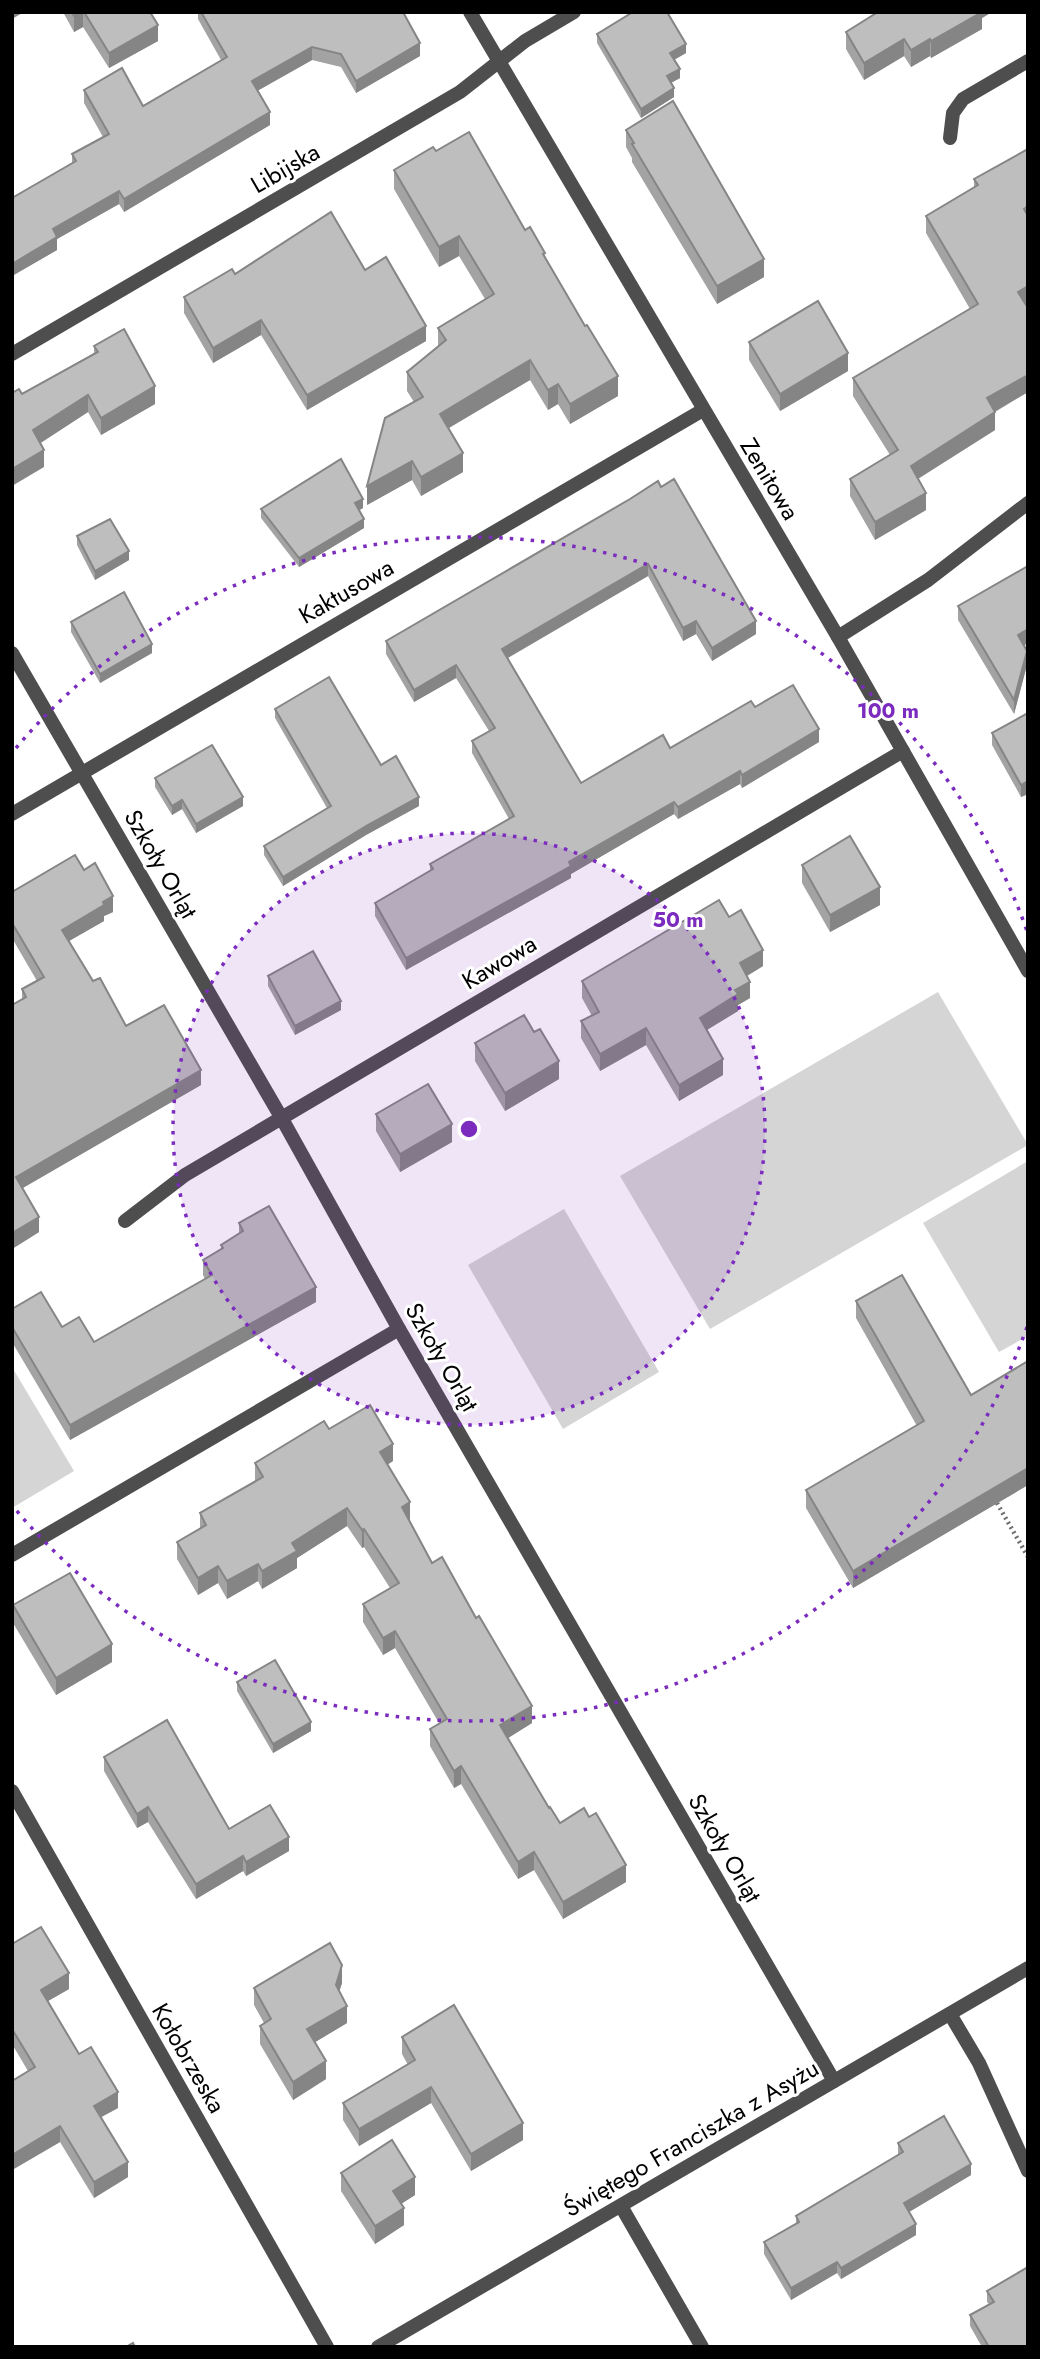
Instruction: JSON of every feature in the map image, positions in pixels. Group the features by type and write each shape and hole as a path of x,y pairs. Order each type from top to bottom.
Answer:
{"street":[{"name":"Zenitowa","path":"470,12 838,637 1028,971"},
{"name":"Libijska","path":"12,354 460,92 525,41 574,12"},
{"path":"950,138 953,113 962,99 1028,61"},
{"name":"Kaktusowa","path":"12,814 703,410"},
{"path":"838,637 928,580 1028,503"},
{"name":"Szkoły Orląt","path":"12,653 834,2081"},
{"name":"Kawowa","path":"125,1221 185,1175 281,1117 903,751"},
{"path":"12,1555 399,1329"},
{"name":"Kołobrzeska","path":"12,1791 327,2347"},
{"name":"Świętego Franciszka z Asyżu","path":"378,2347 1028,1968"},
{"path":"950,2014 979,2063 1028,2171"},
{"path":"621,2206 702,2347"}],"path":[{"path":"997,1503 1028,1557"}],"shaded area":[{"path":"938,992 1028,1145 710,1329 620,1176"},
{"path":"1028,1161 1028,1336 999,1352 923,1223"},
{"path":"564,1209 659,1372 563,1429 468,1265"},
{"path":"12,1367 74,1471 12,1508"}],"building":[{"path":"84,12 150,12 158,25 109,53"},
{"path":"201,12 403,12 420,43 356,81 341,54 312,47 252,81 270,112 124,199 119,191 53,229 57,237 12,264 12,198 76,161 72,154 109,134 84,90 122,68 143,106 227,57"},
{"path":"633,12 667,12 686,44 670,53 680,69 667,76 674,88 641,109 597,34"},
{"path":"878,12 982,12 911,50 904,39 864,63 846,32"},
{"path":"673,101 764,259 717,286 626,130"},
{"path":"469,132 525,230 530,227 585,326 587,325 618,376 570,404 558,384 548,390 530,360 440,414 463,453 421,477 412,461 367,486 385,418 423,397 407,372 446,340 438,328 494,294 459,236 439,247 394,170 433,147 436,151"},
{"path":"1028,149 1028,206 1024,209 1028,216 1028,286 1018,292 1028,308 1028,375 987,398 995,412 911,466 926,493 875,522 850,479 898,450 853,378 978,304 926,216 978,185 974,179"},
{"path":"331,212 365,270 386,257 426,326 307,395 261,320 213,348 184,297 232,269 235,274"},
{"path":"818,301 848,353 780,394 749,342"},
{"path":"124,329 155,386 101,418 88,395 33,430 44,450 12,469 12,393 19,389 22,394 98,352 94,346"},
{"path":"341,459 363,499 355,503 364,519 299,558 261,509"},
{"path":"674,479 756,621 712,648 696,621 683,628 648,564 502,649 581,783 663,735 670,748 751,701 755,707 793,685 819,729 742,775 740,771 678,807 674,802 569,862 571,866 406,958 375,903 433,869 430,864 514,816 472,741 495,728 456,665 414,690 386,641 658,481 661,487"},
{"path":"110,519 129,551 95,571 77,536"},
{"path":"1028,566 1028,629 1018,635 1027,651 1014,700 958,606"},
{"path":"124,592 152,644 100,674 71,622"},
{"path":"329,677 381,765 396,756 419,797 283,877 264,846 331,806 275,709"},
{"path":"1028,713 1028,781 1021,785 992,733"},
{"path":"212,745 243,797 196,824 182,800 172,806 155,778"},
{"path":"850,836 880,887 830,915 802,865"},
{"path":"75,855 84,870 95,863 113,896 103,902 104,905 62,930 93,981 100,978 126,1026 164,1005 201,1070 16,1177 39,1217 12,1233 12,1005 26,997 22,989 44,977 12,923 12,892"},
{"path":"719,900 729,917 741,910 763,950 740,963 750,982 735,990 738,994 700,1018 723,1059 679,1085 646,1028 600,1054 581,1021 599,1012 582,981"},
{"path":"313,951 341,1001 295,1026 268,976"},
{"path":"524,1015 534,1032 540,1029 559,1061 505,1093 475,1043"},
{"path":"428,1084 452,1124 400,1154 376,1114"},
{"path":"269,1206 316,1287 70,1425 12,1327 12,1309 41,1292 62,1327 79,1317 94,1342 212,1275 203,1260 243,1231 239,1223"},
{"path":"902,1275 971,1395 1028,1361 1028,1468 853,1571 806,1490 924,1421 856,1301"},
{"path":"370,1405 393,1444 380,1452 410,1502 402,1507 432,1563 442,1557 476,1618 479,1616 532,1706 500,1725 560,1823 584,1808 589,1817 596,1813 626,1865 563,1902 534,1852 518,1862 461,1766 454,1771 430,1729 447,1719 395,1631 383,1638 363,1604 399,1583 347,1508 292,1543 297,1551 262,1571 258,1564 227,1581 218,1566 198,1578 177,1542 206,1525 200,1513 263,1477 255,1463 324,1421 329,1429"},
{"path":"70,1573 112,1644 56,1678 13,1605"},
{"path":"275,1660 311,1722 273,1744 237,1682"},
{"path":"167,1720 229,1829 270,1805 289,1837 246,1862 243,1856 196,1884 148,1807 137,1814 104,1757"},
{"path":"41,1927 69,1973 41,1990 79,2054 91,2047 118,2092 94,2106 128,2162 94,2182 60,2126 12,2155 12,2081 35,2067 12,2029 12,1944"},
{"path":"330,1943 342,1965 336,1985 347,2006 307,2029 326,2061 293,2082 260,2026 271,2019 254,1988"},
{"path":"454,2005 523,2123 471,2154 431,2087 359,2129 343,2103 415,2060 402,2037"},
{"path":"944,2116 971,2164 904,2203 916,2224 841,2268 837,2262 791,2288 764,2242 799,2222 796,2216 903,2152 898,2143"},
{"path":"392,2140 415,2177 393,2191 404,2208 375,2226 341,2173"},
{"path":"1028,2267 1028,2347 989,2347 970,2315 994,2302 987,2291"}]}
